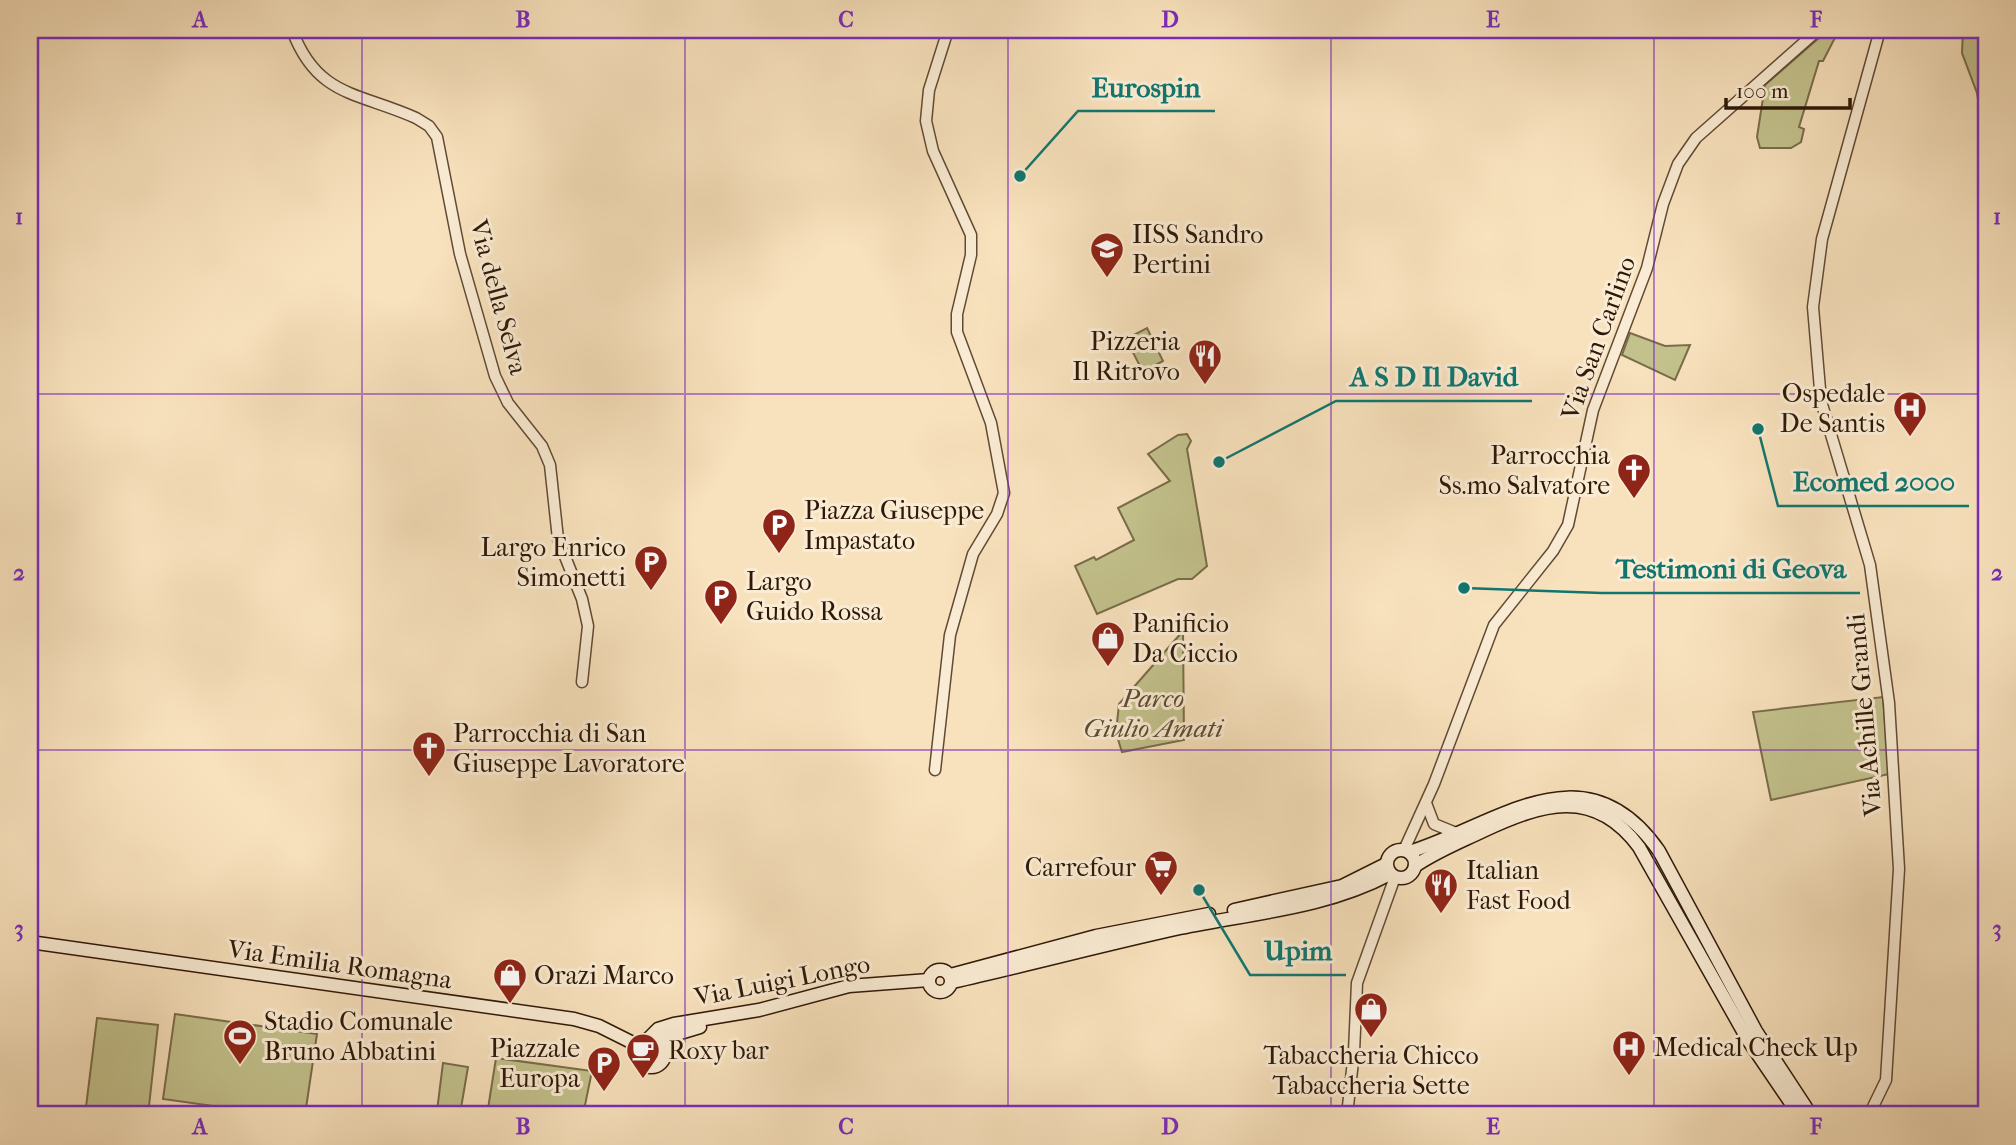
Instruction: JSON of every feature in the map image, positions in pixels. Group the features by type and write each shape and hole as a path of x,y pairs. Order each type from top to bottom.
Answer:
{"main road":[{"path":"1799,1115 1748,1040 1639,847 1624,830 1605,816 1580,806 1537,810 1446,848 1415,866 1408,877 1390,872 1392,853 1406,851 1457,833 1521,805 1554,797 1598,804 1630,820 1659,851 1756,1031 1811,1115"},
{"path":"1406,851 1415,866"},
{"name":"Via Luigi Longo","path":"648,1042 681,1031 778,1012 852,993 930,984 942,992 951,979 1178,929 1295,908 1346,893 1390,872"},
{"name":"Via Emilia Romagna","path":"30,942 570,1018 648,1042"}],"street":[{"name":"Via della Selva","path":"292,30 304,59 323,80 416,118 429,126 436,137 460,254 495,376 508,403 539,442 550,465 558,539 582,599 588,626 582,682"},
{"path":"935,770 944,709 949,638 973,554 997,514 1004,493 991,423 957,332 958,311 971,255 971,235 933,151 927,128 928,94 948,30"},
{"name":"Via San Carlino","path":"1406,851 1492,630 1510,602 1556,547 1568,525 1593,410 1647,268 1663,204 1678,164 1696,138 1818,30"},
{"name":"Via Achille Grandi","path":"1869,1115 1886,1080 1899,869 1889,703 1878,608 1868,555 1821,401 1813,307 1821,244 1880,30"},
{"path":"1426,803 1430,820 1437,828 1457,833"},
{"path":"1347,1115 1353,1075 1357,983 1390,872"}],"green space":[{"path":"1828,30 1839,30 1823,61 1819,61 1799,127 1804,129 1801,142 1791,148 1760,148 1757,137 1765,85"},
{"path":"1963,30 1986,30 1986,147 1977,93 1962,53"},
{"path":"1147,328 1163,361 1143,372 1126,339"},
{"path":"1630,333 1665,346 1690,345 1675,380 1622,355"},
{"path":"1187,434 1191,441 1187,449 1207,566 1192,579 1178,579 1097,614 1075,566 1094,557 1096,560 1134,540 1118,508 1170,481 1148,454 1178,435"},
{"name":"Parco Giulio Amati","path":"1183,631 1184,740 1122,752 1116,733 1119,704"},
{"path":"1883,697 1889,774 1771,800 1753,712"},
{"name":"Stadio Comunale Bruno Abbatini","path":"175,1014 317,1034 305,1115 278,1115 163,1099"},
{"path":"97,1018 158,1025 148,1115 85,1115"},
{"path":"496,1058 592,1071 583,1115 487,1115"},
{"path":"443,1063 468,1067 460,1114 437,1111"}],"place":[{"name":"Eurospin","path":"1020,176"},
{"name":"IISS Sandro Pertini","path":"1107,279"},
{"name":"Pizzeria Il Ritrovo","path":"1205,386"},
{"name":"Ecomed 2000","path":"1758,429"},
{"name":"Ospedale De Santis","path":"1910,438"},
{"name":"A S D Il David","path":"1219,462"},
{"name":"Parrocchia Ss.mo Salvatore","path":"1634,500"},
{"name":"Piazza Giuseppe Impastato","path":"779,555"},
{"name":"Testimoni di Geova","path":"1464,588"},
{"name":"Largo Enrico Simonetti","path":"651,592"},
{"name":"Largo Guido Rossa","path":"721,626"},
{"name":"Panificio Da Ciccio","path":"1108,668"},
{"name":"Parrocchia di San Giuseppe Lavoratore","path":"429,778"},
{"name":"Upim","path":"1199,890"},
{"name":"Carrefour","path":"1161,897"},
{"name":"Italian Fast Food","path":"1441,915"},
{"name":"Orazi Marco","path":"510,1005"},
{"name":"Tabaccheria Chicco Tabaccheria Sette","path":"1371,1039"},
{"name":"Stadio Comunale Bruno Abbatini","path":"240,1066"},
{"name":"Medical Check Up","path":"1629,1077"},
{"name":"Roxy bar","path":"643,1080"},
{"name":"Piazzale Europa","path":"604,1093"}]}
